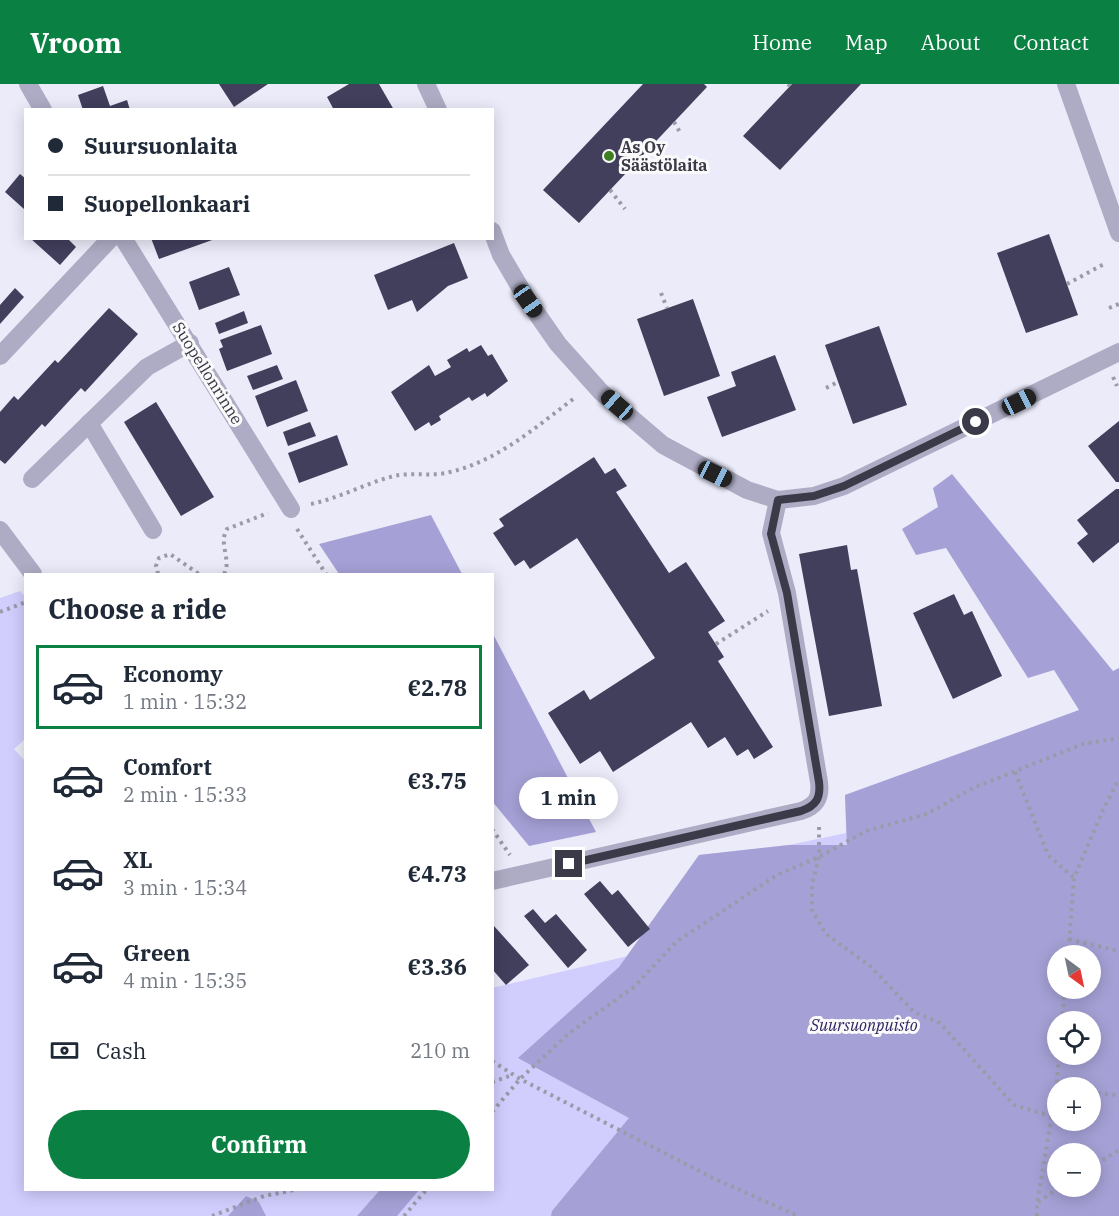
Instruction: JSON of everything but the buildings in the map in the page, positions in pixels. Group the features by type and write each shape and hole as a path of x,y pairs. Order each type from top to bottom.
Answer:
{"street":[{"path":"28,84 43,108"},
{"path":"426,84 437,108"},
{"path":"1066,84 1119,233"},
{"path":"494,236 501,255 528,301 558,344 592,382 663,445 747,490 778,500 814,496 844,486 1119,352"},
{"path":"0,356 109,240"},
{"name":"Suopellonrinne","path":"124,240 291,509"},
{"path":"32,479 147,367 190,343"},
{"path":"89,423 153,530"},
{"path":"494,881 801,811 816,802 821,794 819,782 787,593 771,534 778,500"},
{"path":"0,530 32,573"}],"path":[{"path":"674,122 681,135"},
{"path":"610,190 625,208"},
{"path":"1067,284 1106,263"},
{"path":"661,293 667,308"},
{"path":"1109,308 1119,304"},
{"path":"224,573 227,568 222,542 227,529 260,514 335,499 395,476 446,473 471,467 501,451 576,397 592,382"},
{"path":"826,388 838,382"},
{"path":"291,509 298,530 325,573"},
{"path":"158,573 156,566 159,558 170,554 198,573"},
{"path":"0,612 24,603"},
{"path":"716,644 768,611"},
{"path":"494,1110 520,1079 568,1034 634,987 676,942 777,875 819,857 866,831 927,814 973,788 1083,744 1119,738"},
{"path":"1015,772 1048,855 1074,878"},
{"path":"1069,945 1074,878 1119,779"},
{"path":"816,802 819,857 812,885 812,910 826,934 870,966 914,1012 940,1023 1014,1105 1047,1115"},
{"path":"494,831 522,874"},
{"path":"1069,939 1119,951"},
{"path":"494,1062 520,1079 713,1178 798,1216"},
{"path":"494,1081 513,1075"},
{"path":"1101,1094 1119,1095"},
{"path":"1037,1216 1049,1131"},
{"path":"1101,1161 1119,1150"},
{"path":"212,1216 264,1196 289,1191"},
{"path":"404,1216 425,1191"},
{"path":"1037,1203 1047,1196"}],"green space":[{"name":"Suursuonpuisto","path":"952,474 1113,671 1119,668 1119,1216 551,1216 552,1211 629,1118 518,1058 619,967 699,855 789,845 847,845 845,795 1079,710 1054,670 1028,678 946,548 916,555 902,529 938,507 933,488"},
{"path":"431,515 461,573 338,573 319,544"},
{"name":"Suursuonpuisto","path":"20,591 24,595 24,740 14,749 24,760 24,1191 494,1191 494,988 628,956 699,855 789,845 846,833 845,795 1080,710 1119,668 1119,1216 0,1216 0,598"},
{"path":"494,636 596,832 529,846 494,803"},
{"path":"379,1191 418,1191 397,1216 357,1216"},
{"path":"246,1196 259,1202 266,1216 228,1216"}],"place":[{"name":"As Oy Säästölaita","path":"609,156"}],"route":[{"path":"569,864 801,811 810,808 816,802 821,794 819,782 787,593 771,534 778,500 814,496 844,486 976,422"}]}
